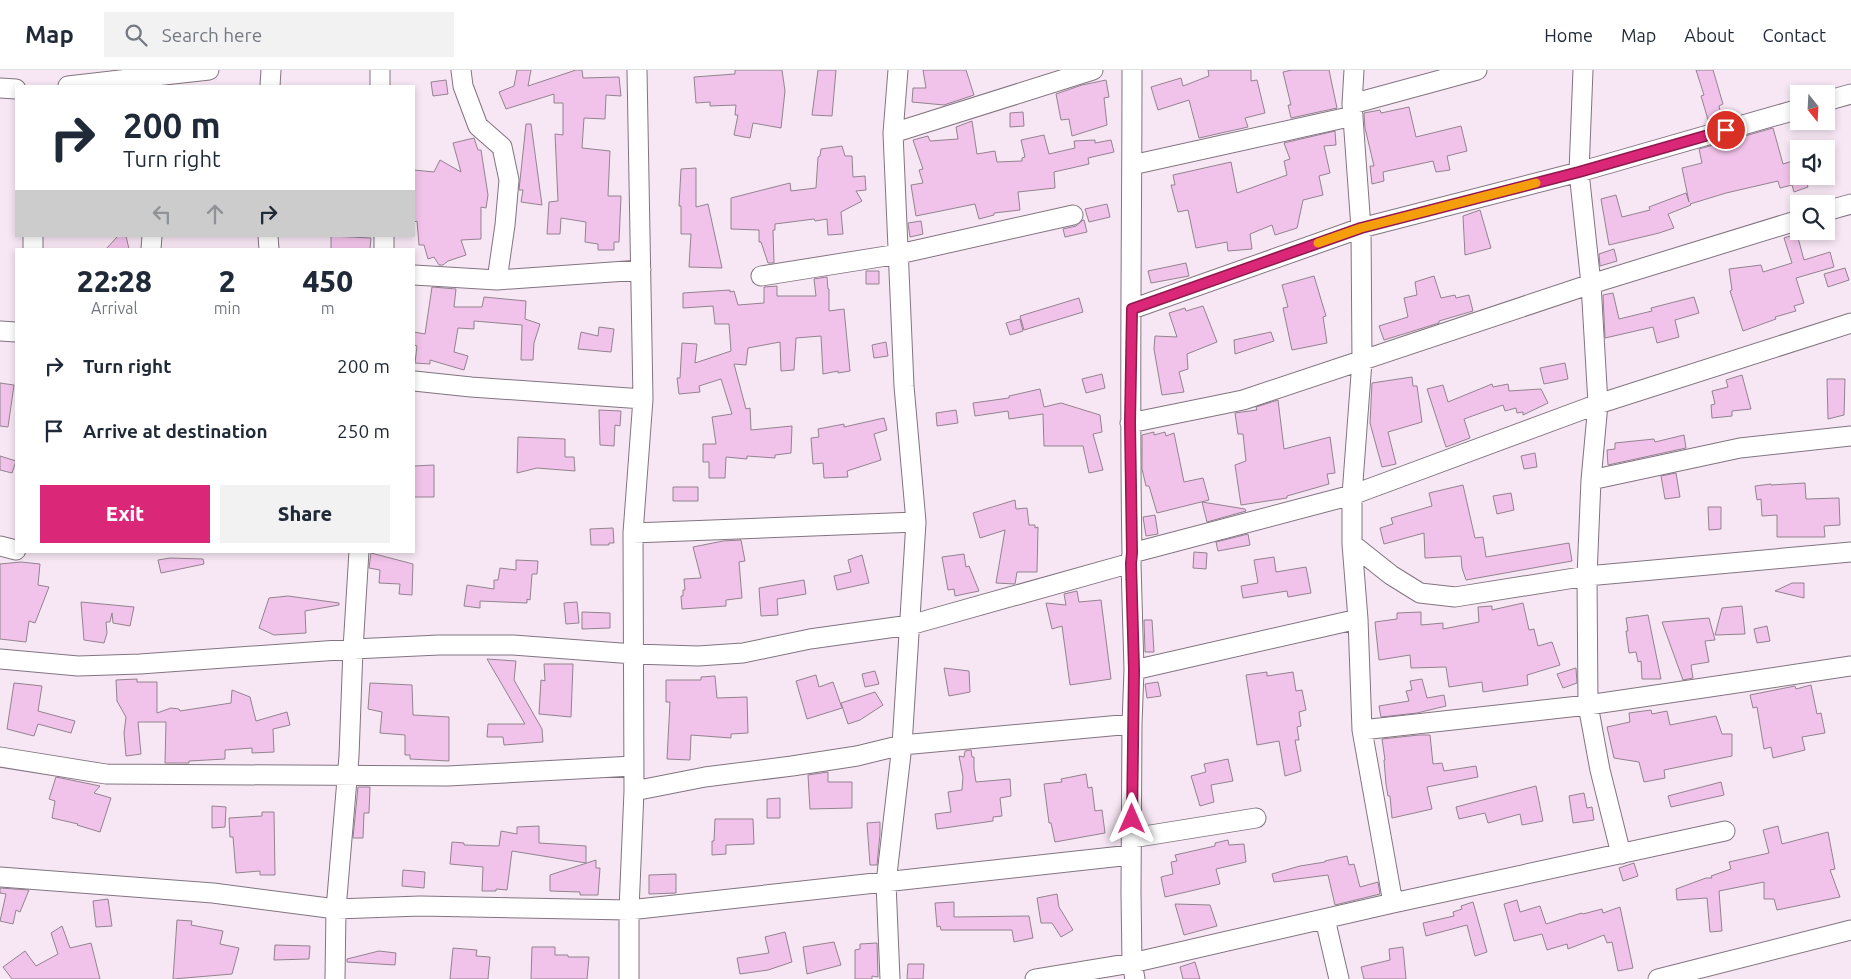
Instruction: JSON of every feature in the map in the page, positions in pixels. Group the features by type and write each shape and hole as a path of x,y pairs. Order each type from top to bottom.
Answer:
{"street":[{"path":"78,85 209,70"},
{"path":"270,85 271,70"},
{"path":"380,70 380,85"},
{"path":"461,70 463,86 478,126 502,147 509,180 497,280"},
{"path":"629,979 629,910 634,791 633,533 643,399 637,70"},
{"path":"890,979 886,883 902,745 916,522 904,386 893,133 898,70"},
{"path":"893,133 1093,70"},
{"path":"1132,70 1130,423 1134,670 1132,724 1133,971"},
{"path":"1354,70 1353,110 1361,228 1362,361 1352,495 1352,544 1358,619 1362,730 1393,903"},
{"path":"1132,166 1353,110 1477,70"},
{"path":"1583,70 1579,172 1591,284 1598,404 1591,480 1588,576 1588,705 1600,770 1621,854"},
{"path":"0,88 15,89"},
{"path":"1835,98 1851,94"},
{"path":"1132,309 1361,228 1579,172 1790,112"},
{"path":"1835,208 1851,204"},
{"path":"761,276 899,254 1073,215"},
{"path":"1130,423 1243,400 1591,284 1790,223"},
{"path":"415,275 497,280 641,270"},
{"path":"0,659 78,666 140,664 439,645 513,646 698,656 743,653 810,639 910,625 1132,558 1352,495 1598,404 1851,322"},
{"path":"0,331 15,332"},
{"path":"415,381 470,387 643,399"},
{"path":"1591,480 1740,448 1851,436"},
{"path":"633,533 916,522"},
{"path":"1352,544 1391,575 1420,594 1455,597 1588,576 1851,552"},
{"path":"0,546 15,550"},
{"path":"335,979 336,909 347,775 359,553"},
{"path":"1134,670 1358,619"},
{"path":"1362,730 1588,705 1851,666"},
{"path":"634,791 705,777 848,757 902,745 1132,724"},
{"path":"0,757 106,774 448,776 633,766"},
{"path":"0,877 213,893 336,909 420,906 629,910 886,883 1132,846 1256,818"},
{"path":"1035,979 1133,971 1326,918 1725,831"},
{"path":"1326,918 1339,979"},
{"path":"1658,979 1851,930"}],"building":[{"path":"517,70 531,70 528,86 576,70 582,70 583,78 619,77 621,96 606,95 605,119 584,118 582,148 610,151 608,196 621,196 619,242 614,242 614,250 598,250 598,244 585,242 586,222 561,218 560,234 547,234 549,202 558,201 555,134 563,135 563,103 554,103 554,94 506,109 499,92 514,86"},
{"path":"735,70 782,70 785,91 781,128 753,123 750,138 734,135 738,115 735,115 736,105 710,106 710,102 696,103 694,77 735,74"},
{"path":"818,70 836,70 832,116 812,115"},
{"path":"923,70 966,70 974,95 944,105 912,102 913,88 926,88"},
{"path":"1208,70 1251,70 1251,81 1257,80 1265,113 1245,118 1248,127 1199,138 1189,100 1158,110 1151,87 1181,78 1183,86 1209,76"},
{"path":"1292,70 1329,70 1337,108 1291,118 1288,105 1291,105 1283,72"},
{"path":"1696,70 1713,70 1723,104 1719,106 1722,119 1709,123 1701,96 1704,95"},
{"path":"446,80 448,94 433,96 431,82"},
{"path":"1106,80 1109,97 1104,98 1107,125 1072,136 1069,119 1061,120 1056,94 1082,85"},
{"path":"1409,107 1416,137 1461,126 1467,151 1447,156 1450,170 1436,172 1433,161 1383,172 1384,181 1372,184 1370,166 1374,166 1365,128 1364,113 1380,110 1381,113"},
{"path":"1023,112 1024,126 1010,127 1010,113"},
{"path":"972,121 977,154 995,151 997,162 1022,161 1022,158 1025,157 1021,140 1044,135 1049,154 1075,148 1074,141 1095,140 1095,143 1111,140 1114,152 1088,158 1089,164 1054,172 1055,188 1018,192 1020,210 994,213 994,215 979,219 975,204 916,216 911,185 923,183 919,170 923,169 913,140 928,136 930,141 958,139 956,127"},
{"path":"526,124 531,124 542,205 521,202 523,190 519,190"},
{"path":"1773,128 1783,164 1790,162 1790,185 1792,185 1780,188 1778,181 1726,193 1690,204 1668,214 1674,228 1609,245 1601,199 1616,195 1622,217 1650,210 1649,207 1686,193 1689,202 1682,168 1702,163 1699,149"},
{"path":"1335,131 1336,145 1324,146 1330,173 1319,176 1323,195 1303,200 1297,228 1275,235 1272,225 1250,234 1252,249 1228,251 1227,242 1196,248 1188,210 1178,212 1171,185 1175,185 1173,175 1231,162 1237,193 1287,175 1284,161 1290,159 1284,143"},
{"path":"474,138 478,150 481,150 488,195 486,208 481,207 481,239 461,240 466,255 439,265 434,257 428,259 424,245 419,245 417,221 415,222 415,170 434,172 440,160 461,172 453,143"},
{"path":"842,146 845,156 852,156 853,177 865,176 866,190 856,191 862,201 841,212 843,234 828,235 827,219 775,224 775,230 773,230 774,263 768,263 761,242 759,242 759,230 731,229 731,198 790,183 791,191 816,188 818,157 820,156 821,149"},
{"path":"696,168 696,207 708,204 722,268 689,267 691,234 681,234 681,206 679,206 681,169"},
{"path":"1792,185 1807,185 1808,187 1794,192"},
{"path":"1107,204 1110,217 1089,222 1085,209"},
{"path":"1480,210 1491,248 1465,255 1463,216"},
{"path":"1083,220 1087,232 1065,237 1063,229 1076,226"},
{"path":"921,221 923,234 910,237 908,223"},
{"path":"1790,236 1790,240 1799,240 1804,260 1830,252 1834,267 1796,278 1804,303 1794,306 1796,311 1775,317 1776,319 1743,331 1730,291 1732,290 1729,269 1761,265 1763,272 1792,263 1784,238"},
{"path":"117,237 126,237 129,248 107,248"},
{"path":"331,237 371,238 370,248 331,248"},
{"path":"1614,249 1617,261 1600,266 1599,254"},
{"path":"1186,263 1189,276 1151,283 1148,271"},
{"path":"1845,268 1849,280 1828,287 1824,274"},
{"path":"866,271 879,271 879,284 866,284"},
{"path":"1314,276 1326,316 1323,317 1327,343 1292,350 1283,308 1288,307 1282,285"},
{"path":"1434,276 1441,298 1455,295 1456,298 1469,295 1473,311 1384,340 1379,326 1408,317 1404,298 1417,295 1415,282"},
{"path":"827,277 829,311 844,309 850,371 823,374 821,336 796,338 794,370 781,371 780,342 748,348 746,365 734,364 746,409 750,408 751,430 792,426 791,453 775,455 775,458 747,456 747,459 726,457 725,478 709,478 709,462 703,462 703,444 716,444 712,417 732,414 721,379 699,386 700,392 679,394 677,378 680,378 682,343 697,344 695,363 731,351 729,324 715,324 713,306 683,308 683,293 730,290 730,292 734,291 738,305 764,303 764,287 777,286 777,296 816,296 814,279"},
{"path":"432,287 456,289 454,307 482,307 484,297 526,301 525,319 540,324 534,343 533,360 521,360 522,325 474,321 474,329 458,328 454,352 468,356 464,370 430,360 430,364 415,363 417,346 415,345 415,332 425,334"},
{"path":"1613,293 1619,319 1652,311 1651,308 1694,297 1699,313 1675,320 1679,337 1657,343 1653,327 1605,338 1603,295"},
{"path":"1079,298 1083,312 1024,330 1020,316"},
{"path":"1203,306 1217,342 1187,354 1188,369 1179,372 1184,392 1162,395 1154,349 1155,336 1177,337 1169,313 1185,308 1186,311"},
{"path":"1020,319 1023,331 1010,335 1006,323"},
{"path":"599,327 614,329 611,352 578,349 581,332 598,336"},
{"path":"1271,332 1274,341 1235,354 1234,340"},
{"path":"886,342 888,356 874,358 872,345"},
{"path":"1565,363 1568,379 1544,384 1540,368"},
{"path":"1102,374 1105,388 1086,393 1082,379"},
{"path":"1742,375 1751,409 1732,411 1732,416 1712,418 1711,405 1715,404 1712,391 1728,387 1726,380"},
{"path":"1412,377 1413,386 1417,386 1422,422 1388,432 1396,464 1382,467 1370,423 1372,383"},
{"path":"1827,379 1845,379 1844,415 1828,419"},
{"path":"0,383 14,385 8,427 0,426"},
{"path":"1492,384 1493,387 1508,384 1509,391 1541,389 1548,403 1523,415 1523,412 1517,413 1516,408 1505,411 1503,405 1464,419 1470,438 1446,447 1427,389 1443,385 1448,402"},
{"path":"1040,389 1044,407 1061,403 1100,415 1102,432 1093,434 1103,470 1089,473 1083,446 1044,446 1043,414 1009,419 1008,411 975,416 973,403 1009,398 1009,396"},
{"path":"1278,400 1284,449 1330,437 1335,473 1327,474 1329,484 1287,496 1287,498 1241,505 1235,465 1246,461 1243,434 1238,434 1235,413 1257,410 1256,407"},
{"path":"599,410 621,411 620,426 615,425 614,446 600,445"},
{"path":"956,410 958,423 937,426 936,413"},
{"path":"884,418 887,430 874,434 881,460 847,471 848,477 824,478 823,463 813,464 811,438 819,437 818,429 844,424 844,427"},
{"path":"1154,432 1154,435 1165,432 1166,436 1174,433 1184,482 1203,478 1209,500 1157,513 1149,486 1146,486 1142,469 1142,435"},
{"path":"1684,435 1686,448 1608,465 1607,450 1615,449 1615,443 1654,439 1655,442"},
{"path":"518,437 565,439 565,457 574,457 575,471 537,468 517,473"},
{"path":"1535,453 1537,467 1524,469 1521,456"},
{"path":"0,456 15,461 12,473 0,470"},
{"path":"434,465 434,497 415,497 415,466"},
{"path":"1676,473 1680,497 1665,499 1661,476"},
{"path":"1805,483 1806,499 1839,498 1840,525 1824,526 1825,537 1777,537 1777,515 1762,516 1761,499 1757,500 1755,486"},
{"path":"1463,485 1475,538 1483,537 1486,557 1569,543 1572,561 1466,580 1461,556 1425,558 1424,533 1384,544 1380,528 1393,524 1391,518 1432,506 1429,493"},
{"path":"673,487 698,487 698,501 673,501"},
{"path":"1511,493 1514,510 1497,514 1493,496"},
{"path":"1015,500 1016,509 1027,508 1029,525 1035,525 1035,528 1038,527 1037,572 1017,572 1015,584 996,583 1005,530 980,538 973,513"},
{"path":"1202,502 1245,509 1246,511 1207,522"},
{"path":"1708,507 1721,507 1721,529 1709,530"},
{"path":"1155,515 1158,534 1146,536 1143,517"},
{"path":"613,528 614,543 609,543 609,545 591,545 590,529"},
{"path":"1248,534 1250,545 1218,551 1216,542"},
{"path":"741,540 745,561 739,562 742,598 726,600 726,606 682,609 681,596 683,596 683,590 685,590 684,579 701,578 693,547 723,541"},
{"path":"1194,552 1207,553 1206,569 1193,568"},
{"path":"371,553 413,564 412,595 399,594 400,584 379,583 380,570 369,568"},
{"path":"964,554 966,567 969,566 979,591 955,596 954,589 948,590 942,557"},
{"path":"862,555 869,583 837,590 834,576 851,572 848,560"},
{"path":"1274,557 1276,572 1306,567 1311,593 1288,597 1287,591 1243,598 1241,586 1258,583 1254,560"},
{"path":"170,558 203,559 204,564 161,573 158,560"},
{"path":"516,560 538,561 537,574 532,574 530,600 527,599 527,603 480,601 480,608 464,606 467,585 494,589 494,580 498,580 500,568 516,570"},
{"path":"21,562 40,564 38,585 49,587 35,623 29,621 26,642 0,639 0,564"},
{"path":"804,580 806,594 777,599 778,615 761,616 759,588"},
{"path":"1792,583 1804,583 1804,598 1775,591"},
{"path":"1077,591 1079,602 1101,600 1111,679 1070,685 1062,626 1052,629 1046,603 1066,605 1064,594"},
{"path":"288,596 339,603 339,605 305,611 306,633 274,635 259,628 269,598"},
{"path":"81,602 134,607 130,626 113,623 112,613 110,622 106,622 107,633 104,643 84,640"},
{"path":"577,602 579,623 566,624 564,603"},
{"path":"1523,603 1529,630 1534,629 1538,646 1552,642 1560,665 1527,675 1528,685 1483,692 1482,682 1449,687 1446,667 1411,668 1410,655 1379,660 1375,622 1397,619 1397,613 1421,612 1421,625 1443,623 1443,629 1479,622 1478,607 1492,606 1492,610"},
{"path":"1742,606 1745,634 1715,635 1722,608"},
{"path":"582,612 610,613 610,628 582,629"},
{"path":"1648,615 1661,679 1642,679 1641,661 1638,662 1636,652 1629,653 1626,618"},
{"path":"1709,618 1715,640 1705,641 1709,662 1691,665 1693,678 1683,680 1662,622"},
{"path":"1144,620 1152,620 1154,652 1145,652"},
{"path":"1767,626 1770,641 1757,643 1754,629"},
{"path":"487,659 516,661 514,680 542,729 543,742 504,745 503,737 487,737 488,724 525,724"},
{"path":"544,664 573,664 571,717 539,714 541,680 545,681"},
{"path":"944,668 969,671 970,692 949,696"},
{"path":"1576,668 1577,683 1563,688 1557,674"},
{"path":"875,671 879,684 865,687 862,674"},
{"path":"1267,672 1267,676 1293,672 1296,691 1302,690 1306,710 1299,712 1301,726 1297,727 1299,740 1295,740 1301,771 1285,776 1279,741 1257,745 1246,675"},
{"path":"816,675 819,687 833,682 842,708 807,719 796,681"},
{"path":"715,676 717,698 747,697 748,733 731,734 731,738 691,735 690,760 667,759 670,702 666,702 666,680 701,680 701,677"},
{"path":"137,679 137,682 157,682 157,713 171,708 179,709 180,711 231,703 232,690 250,697 256,721 287,712 290,725 273,729 274,752 252,753 252,748 225,750 225,759 189,761 189,763 165,763 166,722 138,722 141,754 126,756 124,733 126,717 117,701 116,680"},
{"path":"1422,679 1427,698 1444,695 1446,706 1417,713 1381,717 1379,706 1409,701 1406,691 1412,690 1410,681"},
{"path":"1158,682 1161,696 1147,698 1145,684"},
{"path":"14,683 42,686 38,711 75,721 71,733 38,724 34,736 7,729"},
{"path":"370,683 412,685 413,715 449,717 449,761 410,759 410,755 405,755 405,735 380,733 382,712 368,709"},
{"path":"1811,685 1817,714 1821,713 1825,733 1802,737 1805,750 1773,758 1771,747 1764,749 1757,707 1753,708 1750,695 1795,686 1796,689"},
{"path":"875,692 883,705 860,720 848,724 841,703"},
{"path":"1651,710 1652,714 1667,711 1670,725 1716,716 1722,734 1732,734 1732,756 1664,770 1665,778 1644,782 1639,762 1614,758 1607,727 1630,722 1629,713"},
{"path":"1430,735 1433,764 1442,763 1444,771 1476,766 1478,777 1427,787 1432,809 1392,818 1390,796 1388,796 1386,784 1382,739"},
{"path":"971,750 972,757 974,757 976,782 1010,779 1011,796 1000,798 1002,816 993,817 993,821 937,829 935,814 951,812 948,792 962,790 963,777 959,756 964,757 965,751"},
{"path":"1228,759 1233,781 1211,785 1214,802 1200,806 1191,776 1206,772 1204,764"},
{"path":"828,772 828,782 852,782 852,808 810,809 808,775"},
{"path":"1086,774 1088,788 1092,787 1095,811 1102,810 1105,833 1055,842 1051,823 1049,823 1044,784 1062,782 1061,779"},
{"path":"56,777 100,786 94,793 111,798 100,832 78,824 52,818 55,801 49,799"},
{"path":"1721,782 1724,795 1671,807 1668,796"},
{"path":"1536,786 1543,821 1522,825 1520,814 1488,823 1485,813 1459,819 1456,807"},
{"path":"358,787 370,787 369,813 364,813 363,838 353,838"},
{"path":"1584,793 1587,808 1592,807 1594,820 1573,823 1569,796"},
{"path":"780,798 780,818 767,818 767,799"},
{"path":"212,806 226,807 225,827 212,828"},
{"path":"262,812 274,812 275,875 260,875 260,871 236,873 233,837 230,837 229,818 262,816"},
{"path":"715,819 753,819 754,844 726,845 726,854 712,855"},
{"path":"880,822 877,865 870,865 867,823"},
{"path":"539,826 539,843 586,846 586,863 512,851 507,890 496,889 496,891 482,891 483,867 450,864 452,842 464,843 464,845 499,846 501,831 517,834 517,827"},
{"path":"1778,826 1782,844 1828,832 1835,869 1830,870 1840,897 1777,910 1774,899 1764,899 1764,882 1719,891 1722,931 1710,932 1707,898 1677,900 1676,889 1706,878 1712,878 1711,876 1731,869 1729,862 1769,853 1763,830"},
{"path":"1228,840 1229,845 1244,844 1246,862 1216,869 1220,884 1165,897 1161,877 1173,874 1171,862 1177,861 1175,855 1215,846 1215,843"},
{"path":"1347,856 1349,865 1354,864 1360,887 1378,882 1380,894 1335,905 1328,875 1274,882 1272,874"},
{"path":"596,860 596,868 600,868 598,895 550,891 550,875"},
{"path":"1634,863 1638,876 1623,881 1619,868"},
{"path":"403,870 425,872 424,888 402,886"},
{"path":"676,874 676,893 649,894 649,875"},
{"path":"0,888 29,890 20,912 16,910 13,924 0,921 6,894 0,893"},
{"path":"1057,894 1059,907 1073,930 1061,937 1052,923 1041,923 1037,898"},
{"path":"108,899 112,926 96,927 93,901"},
{"path":"1517,900 1520,912 1540,906 1546,924 1582,913 1602,909 1603,913 1620,907 1633,968 1618,971 1612,942 1607,943 1604,935 1568,949 1567,944 1547,950 1542,934 1514,941 1504,904"},
{"path":"954,902 954,917 1029,916 1033,938 1014,942 1012,930 941,930 940,926 937,927 935,903"},
{"path":"1473,902 1487,952 1475,956 1467,925 1426,936 1423,923 1454,916 1453,912 1462,909 1461,906"},
{"path":"1175,904 1210,905 1217,926 1184,935"},
{"path":"177,920 192,921 191,925 223,931 220,944 239,948 232,974 173,979"},
{"path":"62,926 70,948 91,943 100,979 12,979 3,967 25,951 36,966 58,954 51,933"},
{"path":"785,932 792,962 768,970 740,974 737,958 769,953 765,937"},
{"path":"834,942 841,965 807,974 803,947"},
{"path":"877,943 878,977 872,976 872,979 855,979 855,950 860,949 860,944"},
{"path":"275,945 310,946 309,959 274,960"},
{"path":"532,947 555,947 555,955 589,957 587,979 531,979"},
{"path":"1403,947 1406,979 1364,979 1361,967 1390,960 1389,949"},
{"path":"453,948 477,950 476,956 490,957 488,979 450,979"},
{"path":"379,951 396,953 395,965 347,962 347,959"},
{"path":"1195,962 1200,979 1183,979 1180,967"},
{"path":"908,964 924,964 923,979 907,979"}],"slow traffic":[{"path":"1318,243 1361,228 1536,183"}],"route":[{"path":"1132,819 1134,670 1130,423 1132,309 1361,228 1579,172 1726,130"}]}
